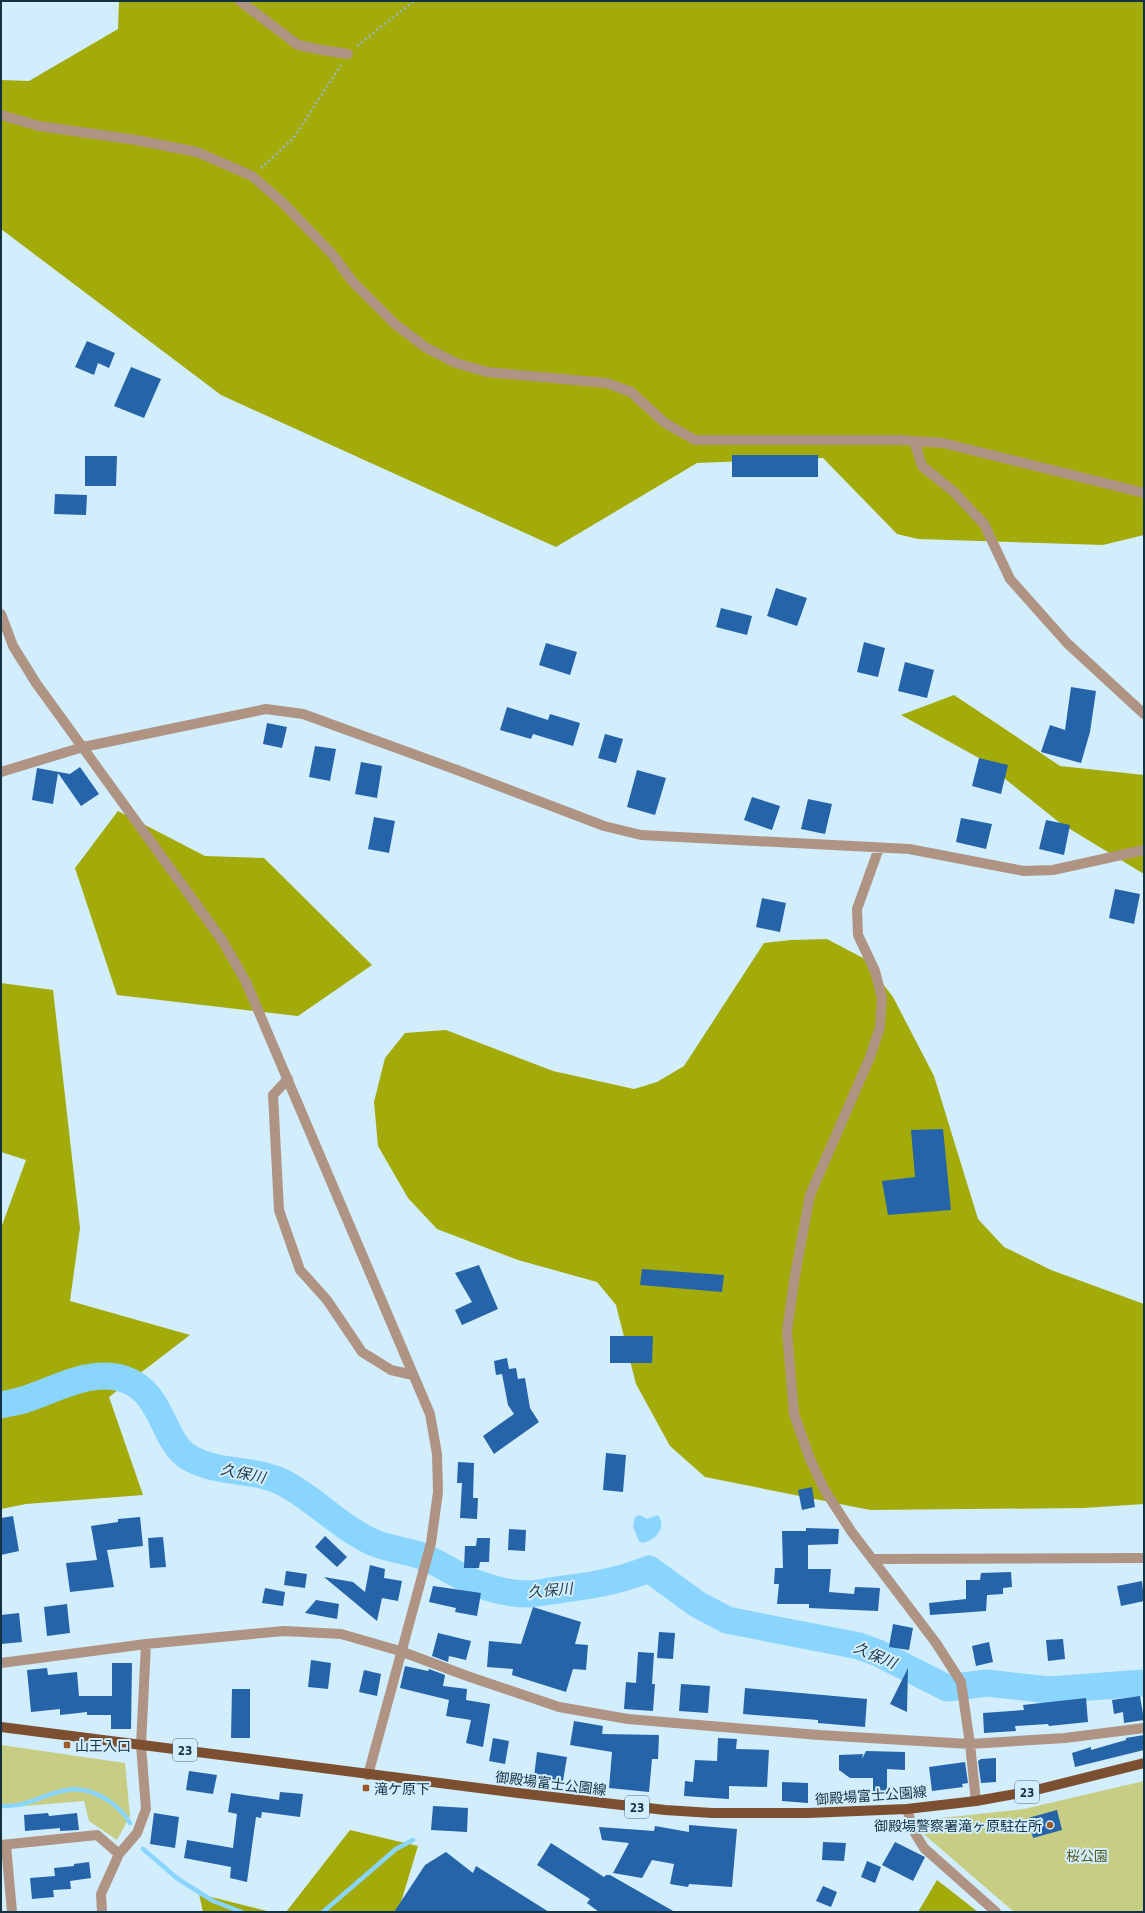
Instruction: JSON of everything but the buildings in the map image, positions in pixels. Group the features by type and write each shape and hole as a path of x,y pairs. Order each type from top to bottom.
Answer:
{"main road":[{"name":"御殿場富士公園線","path":"1,1727 368,1775 665,1810 712,1814 808,1813 906,1809 976,1801 1032,1791 1144,1762"}],"street":[{"path":"240,1 298,45 348,54"},
{"path":"1,115 40,126 136,140 197,152 252,176 283,203 332,254 353,282 395,324 425,347 456,363 487,372 606,383 632,392 665,423 695,440 914,441 942,443 1144,493"},
{"path":"914,441 922,466 953,491 984,524 1010,578 1067,643 1144,714"},
{"path":"1,614 13,646 36,683 222,940 246,982 430,1414 437,1454 438,1492 431,1543 400,1651 368,1775"},
{"path":"1,772 83,747 266,709 303,714 457,770 604,826 640,835 909,849 1024,870 1053,870 1144,850"},
{"path":"879,848 857,909 858,935 875,971 882,998 880,1027 870,1057 810,1195 795,1275 787,1330 794,1414 810,1459 824,1489 851,1531 936,1643 960,1680 964,1694 976,1801"},
{"path":"288,1079 273,1095 279,1210 300,1270 327,1300 362,1352 391,1370 413,1375"},
{"path":"872,1559 1144,1558"},
{"path":"1,1663 146,1644 284,1631 341,1634 400,1651 470,1677 559,1707 628,1718 819,1734 970,1744 1065,1738 1144,1728"},
{"path":"102,1912 101,1894 119,1854 137,1833 146,1809 141,1745 146,1644"},
{"path":"906,1809 913,1830 924,1848 996,1912"},
{"path":"12,1912 3,1845 97,1835 119,1854"}],"path":[{"path":"252,176 293,139 348,54 414,1"}],"green space":[{"path":"1,1745 125,1763 130,1816 117,1840 89,1821 84,1801 1,1808"},
{"name":"桜公園","path":"1144,1781 1144,1912 1014,1912 919,1830 923,1820 1024,1809"}],"shaded area":[{"path":"119,1 1144,1 1144,535 1103,545 918,539 897,534 823,458 697,463 556,547 221,395 1,229 1,80 29,81 118,29"},
{"path":"954,695 1060,766 1144,775 1144,874 1060,823 979,758 901,715"},
{"path":"118,811 205,856 264,858 372,965 298,1016 117,995 75,868"},
{"path":"827,939 863,958 893,997 934,1076 978,1219 1004,1247 1051,1270 1144,1304 1144,1504 1084,1508 870,1510 705,1477 670,1446 636,1384 616,1305 597,1282 518,1260 437,1229 408,1198 378,1146 374,1102 385,1058 405,1033 446,1030 553,1071 634,1089 657,1082 684,1066 764,943 791,940"},
{"path":"1,983 53,990 80,1228 70,1301 190,1335 109,1397 143,1495 26,1504 1,1509 1,1228 26,1160 1,1152"},
{"path":"350,1830 418,1846 398,1912 286,1912"},
{"path":"937,1880 978,1912 918,1912"},
{"path":"199,1894 271,1912 203,1912"}],"water":[{"path":"640,1515 647,1519 658,1515 661,1524 661,1529 656,1536 643,1543 639,1541 633,1527 635,1517"}],"waterway":[{"name":"久保川","path":"1,1405 23,1400 62,1385 87,1378 112,1376 124,1379 137,1386 147,1395 155,1406 174,1441 181,1451 190,1458 212,1467 259,1475 282,1482 294,1488 358,1535 382,1546 422,1556 466,1579 498,1590 535,1594 581,1587 627,1577 649,1569 697,1604 727,1620 859,1646 878,1653 947,1688 987,1683 1049,1690 1144,1683"},
{"path":"1,1806 23,1804 66,1790 84,1790 94,1793 109,1801 123,1813 130,1823"},
{"path":"323,1912 396,1849 413,1840"},
{"path":"143,1849 178,1879 213,1901 242,1912"}],"place":[{"name":"山王入口","path":"67,1745"},
{"name":"滝ケ原下","path":"366,1788"},
{"name":"御殿場警察署滝ヶ原駐在所","path":"1050,1825"}]}
